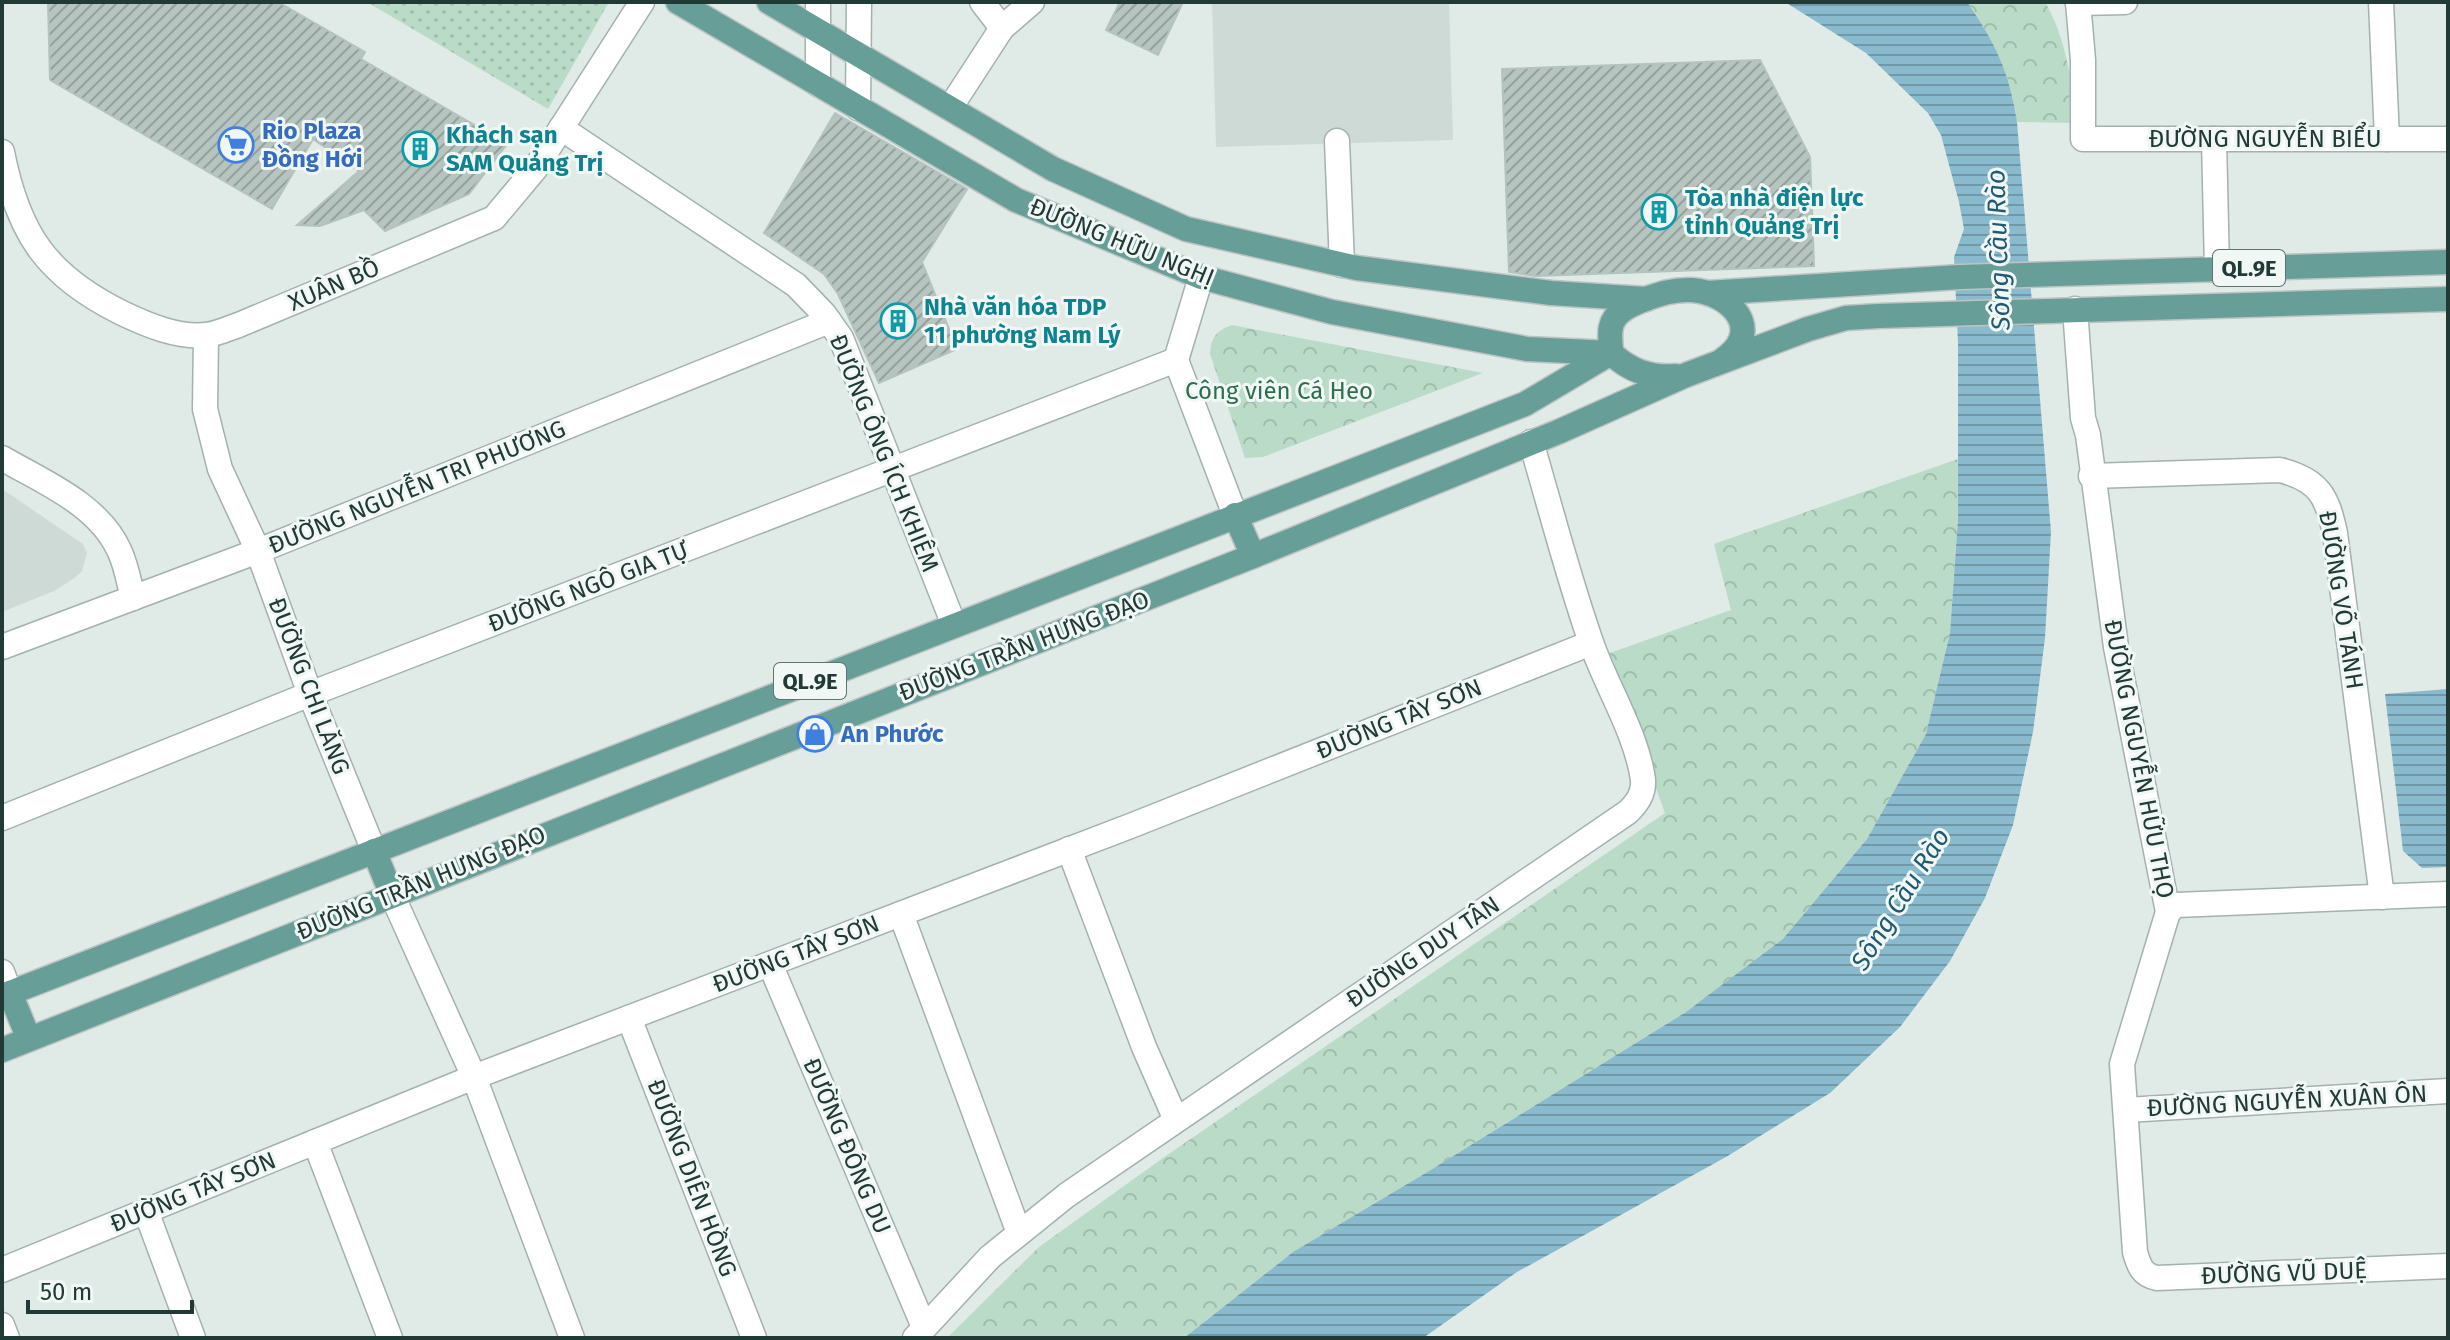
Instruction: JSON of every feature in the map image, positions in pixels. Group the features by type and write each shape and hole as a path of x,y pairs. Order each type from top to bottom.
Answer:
{"main road":[{"name":"ĐƯỜNG HỮU NGHỊ","path":"678,2 1016,200 1201,277 1332,312 1527,349 1611,353"},
{"name":"ĐƯỜNG HỮU NGHỊ","path":"769,2 1053,169 1186,229 1342,265 1551,293 1646,299"},
{"name":"QL.9E","path":"1707,293 1960,277 2448,262"},
{"path":"1611,353 1610,329 1614,319 1631,304 1677,290 1707,293 1729,303 1741,318 1742,329 1734,352 1719,363"},
{"name":"QL.9E","path":"2063,310 2448,299"},
{"name":"ĐƯỜNG TRẦN HƯNG ĐẠO","path":"2,1050 1253,556 1686,375 1807,329 1846,318 2063,310"},
{"name":"ĐƯỜNG TRẦN HƯNG ĐẠO","path":"5,987 374,851 1525,404 1611,353 1637,372 1653,376 1686,375"},
{"path":"1235,515 1253,556"},
{"path":"374,851 392,895"},
{"path":"5,987 29,1039"}],"street":[{"name":"XUÂN BỒ","path":"2,152 15,204 50,264 71,284 153,326 206,336 254,319 494,218 510,202 561,128 642,2"},
{"path":"818,2 818,84"},
{"path":"858,108 859,2"},
{"path":"982,2 1002,28"},
{"path":"950,108 1002,28 1032,2"},
{"path":"2078,2 2125,2"},
{"name":"ĐƯỜNG NGUYỄN BIỂU","path":"2078,2 2083,60 2083,139 2448,139"},
{"path":"2381,2 2387,139"},
{"name":"ĐƯỜNG ÔNG ÍCH KHIÊM","path":"561,128 796,285 829,321 841,338 954,625"},
{"path":"2214,139 2217,269"},
{"path":"1337,141 1342,265"},
{"path":"1201,277 1176,360 1235,515"},
{"name":"ĐƯỜNG NGUYỄN HỮU THỌ","path":"2063,310 2088,435 2116,647 2168,912 2122,1064 2135,1252"},
{"name":"ĐƯỜNG NGUYỄN TRI PHƯƠNG","path":"2,647 258,551 829,321"},
{"name":"ĐƯỜNG CHI LĂNG","path":"206,336 205,409 209,434 224,480 258,551 310,694 374,851"},
{"name":"ĐƯỜNG NGÔ GIA TỰ","path":"2,818 310,694 1176,360"},
{"name":"ĐƯỜNG DUY TÂN","path":"920,1333 990,1257 1101,1170 1628,812 1638,801 1643,789 1642,777 1624,722 1591,643 1531,442"},
{"path":"2,458 97,518 120,550 133,598"},
{"name":"ĐƯỜNG VÕ TÁNH","path":"2091,476 2280,470 2303,476 2323,496 2335,533 2382,897"},
{"name":"ĐƯỜNG TÂY SƠN","path":"2,1270 474,1077 1069,849 1591,643"},
{"path":"1069,849 1144,1047 1176,1120"},
{"path":"2168,912 2176,905 2448,894"},
{"path":"392,895 474,1077 572,1338"},
{"path":"901,914 1019,1233"},
{"name":"ĐƯỜNG ĐÔNG DU","path":"770,964 920,1333"},
{"name":"ĐƯỜNG DIÊN HỒNG","path":"629,1018 754,1338"},
{"name":"ĐƯỜNG NGUYỄN XUÂN ÔN","path":"2126,1110 2448,1091"},
{"path":"315,1142 390,1338"},
{"path":"146,1211 193,1338"},
{"name":"ĐƯỜNG VŨ DUỆ","path":"2135,1252 2139,1267 2147,1276 2157,1278 2448,1266"},
{"path":"2,1325 7,1338"}],"shaded area":[{"path":"1212,2 1449,2 1453,140 1216,147"},
{"path":"2,489 83,544 87,553 82,571 73,579 54,591 2,612"}],"green space":[{"path":"367,2 609,2 548,109"},
{"path":"1967,2 2045,2 2063,45 2077,123 2017,122 2000,59"},
{"name":"Công viên Cá Heo","path":"1232,325 1483,373 1263,457 1245,458 1210,354 1215,335"},
{"path":"1958,459 1958,519 1950,633 1926,734 1867,839 1783,940 1686,1012 1293,1252 1184,1338 947,1338 1039,1247 1163,1158 1665,813 1607,654 1731,610 1714,544"}],"water":[{"name":"Sông Cầu Rào","path":"1785,2 1967,2 2000,59 2014,104 2051,532 2045,638 2033,732 2013,825 1985,898 1950,961 1900,1027 1830,1093 1726,1157 1517,1272 1423,1338 1184,1338 1293,1252 1686,1012 1783,939 1867,839 1926,734 1950,633 1958,519 1958,343 1954,257 1964,229 1959,202 1941,135 1928,113 1866,53"},
{"path":"2448,689 2448,867 2422,868 2403,851 2385,694"}],"building":[{"name":"Rio Plaza Đồng Hới","path":"48,2 278,2 365,52 361,59 507,144 469,194 385,231 364,210 320,226 297,225 359,171 313,139 272,209 50,80"},
{"path":"1120,2 1183,2 1158,55 1106,30"},
{"name":"Tòa nhà điện lực tỉnh Quảng Trị","path":"1760,60 1810,157 1814,266 1536,276 1509,272 1502,69"},
{"path":"835,113 967,189 922,262 957,349 879,383 838,294 824,274 764,233"}],"place":[{"name":"Rio Plaza Đồng Hới","path":"236,145"},
{"name":"Khách sạn SAM Quảng Trị","path":"420,149"},
{"name":"Tòa nhà điện lực tỉnh Quảng Trị","path":"1659,212"},
{"name":"Nhà văn hóa TDP 11 phường Nam Lý","path":"898,321"},
{"name":"An Phước","path":"815,734"}]}
